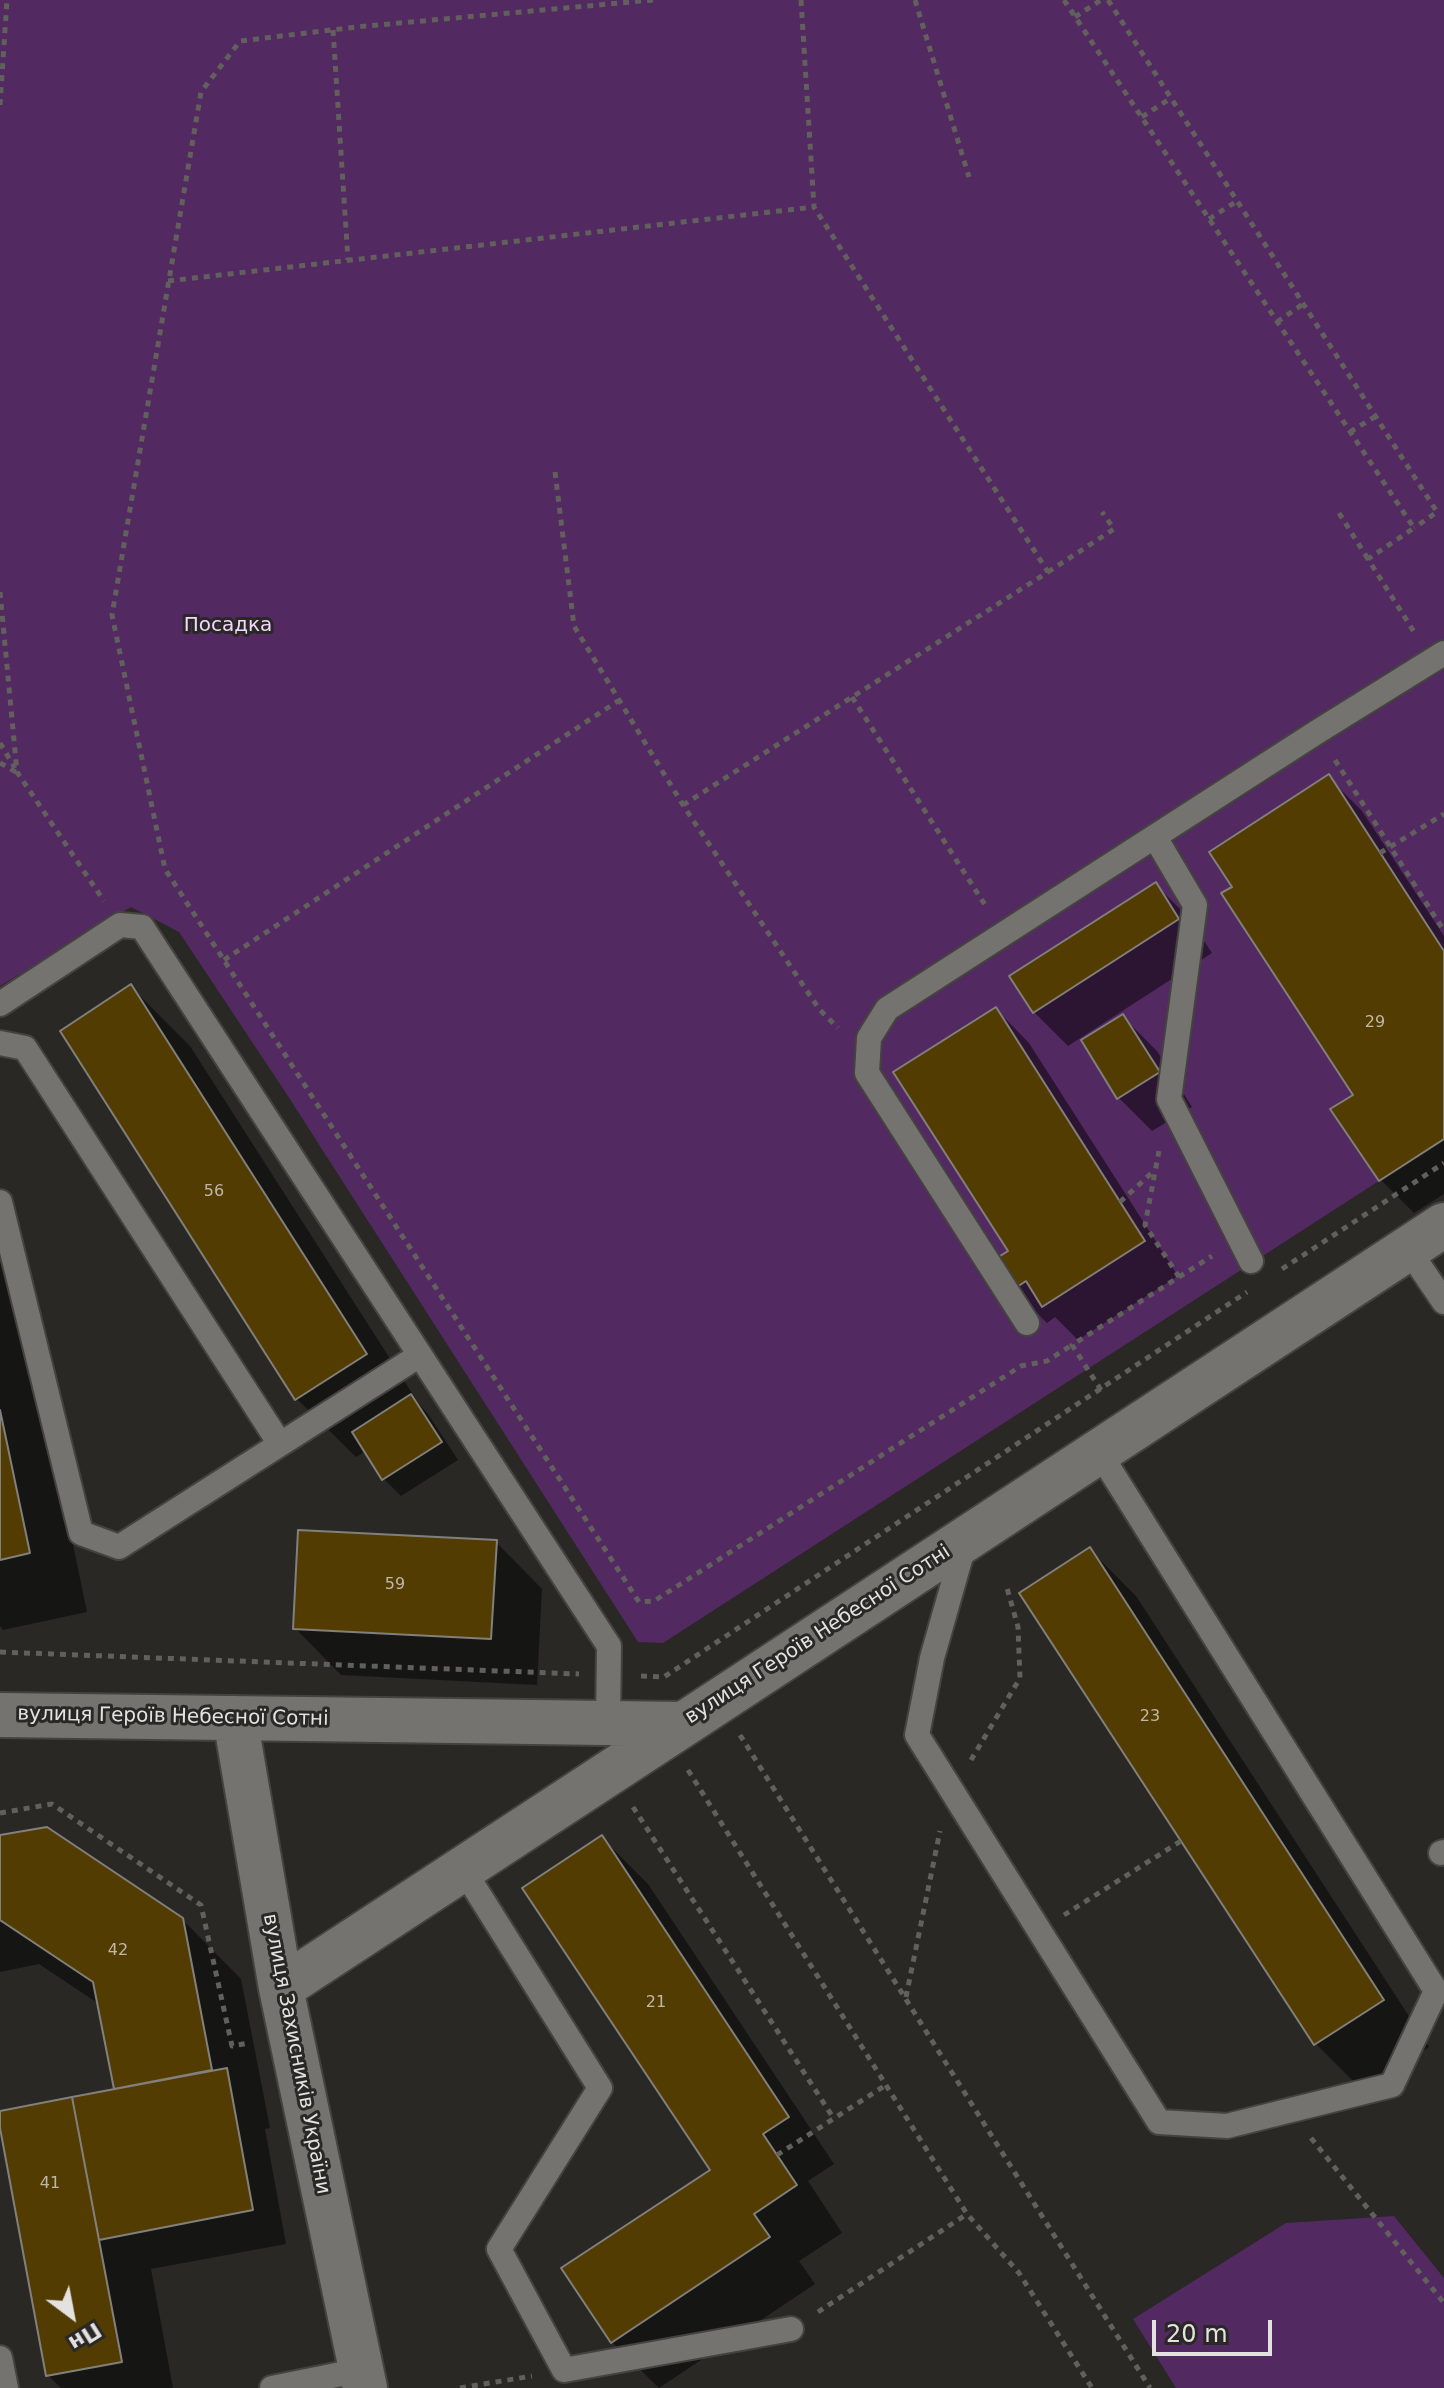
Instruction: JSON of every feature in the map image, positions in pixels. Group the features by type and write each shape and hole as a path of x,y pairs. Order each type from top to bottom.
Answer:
{"street":[{"name":"вулиця Героїв Небесної Сотні","path":"0,1715 608,1723 690,1721 1444,1225"},
{"name":"вулиця Захисників України","path":"235,1718 281,1988 363,2379"},
{"path":"281,1988 690,1721"}],"lane":[{"path":"1027,1323 867,1073 869,1038 887,1009 1438,657"},
{"path":"1155,837 1195,905 1169,1099 1251,1261"},
{"path":"0,1004 120,925 142,927 609,1646 608,1723"},
{"path":"0,1043 25,1048 280,1444"},
{"path":"0,1202 81,1533 119,1547 420,1355"},
{"path":"1408,1249 1444,1302"},
{"path":"965,1540 932,1658 917,1735 1159,2122 1227,2126 1392,2085 1436,1991 1099,1452"},
{"path":"463,1869 600,2088 499,2249 564,2370 791,2329"},
{"path":"0,2358 6,2388"},
{"path":"272,2388 363,2379"}],"path":[{"path":"0,105 7,0"},
{"path":"653,0 240,41 201,92 112,615 165,869 639,1602 654,1601 1021,1366 1047,1361 1179,1277 1145,1225 1169,1099"},
{"path":"801,0 814,207 1048,572"},
{"path":"915,0 969,177"},
{"path":"1064,0 1414,528"},
{"path":"1075,17 1101,0"},
{"path":"1108,0 1437,512 1368,559"},
{"path":"333,30 349,260"},
{"path":"1142,117 1171,98"},
{"path":"1209,219 1237,201"},
{"path":"168,281 814,207"},
{"path":"1277,322 1303,304"},
{"path":"1350,432 1376,416"},
{"path":"555,472 574,626 683,805 819,1009 835,1025 867,1073"},
{"path":"683,805 1114,529 1102,512"},
{"path":"1339,513 1438,657"},
{"path":"0,592 17,772"},
{"path":"852,697 1003,933"},
{"path":"224,960 618,701"},
{"path":"1317,732 1444,931"},
{"path":"0,743 120,925"},
{"path":"0,763 17,772"},
{"path":"1380,853 1444,814"},
{"path":"1276,1274 1444,1163"},
{"path":"1120,1202 1155,1170"},
{"path":"633,1676 664,1677 1250,1290"},
{"path":"1072,1345 1101,1390"},
{"path":"906,1998 942,1821 952,1791 1020,1678 1018,1627 1007,1588"},
{"path":"0,1652 585,1674"},
{"path":"690,1721 906,1998 1150,2388"},
{"path":"690,1721 886,2085 967,2214 1019,2273 1092,2388"},
{"path":"0,1813 52,1804 201,1905 232,2046"},
{"path":"630,1804 834,2119"},
{"path":"1039,1930 1181,1841"},
{"path":"777,2155 886,2085"},
{"path":"1289,2111 1444,2303"},
{"path":"791,2329 967,2214"},
{"path":"460,2388 564,2370"}],"green space":[{"name":"Посадка","path":"0,0 1444,0 1444,1139 663,1643 638,1642 179,932 131,907 0,986"},
{"path":"1394,2216 1444,2278 1444,2388 1176,2388 1133,2319 1286,2223"}],"building":[{"path":"1329,774 1444,951 1444,1139 1379,1181 1330,1109 1353,1095 1221,893 1232,887 1209,852"},
{"path":"1156,882 1179,919 1033,1013 1009,976"},
{"path":"131,984 367,1354 295,1400 60,1031"},
{"path":"996,1007 1145,1241 1042,1307 1026,1281 1011,1291 992,1261 1008,1251 893,1072"},
{"path":"1123,1014 1160,1072 1117,1099 1081,1040"},
{"path":"411,1394 442,1442 382,1480 352,1432"},
{"path":"0,1410 30,1553 0,1560"},
{"path":"298,1530 497,1540 491,1639 293,1629"},
{"path":"1090,1547 1384,2000 1314,2045 1019,1593"},
{"path":"47,1827 183,1918 212,2070 114,2089 93,1982 0,1920 0,1835"},
{"path":"602,1835 789,2117 763,2134 797,2185 754,2214 770,2237 611,2343 561,2268 710,2170 522,1888"},
{"path":"227,2068 253,2210 99,2240 72,2097"},
{"path":"72,2097 122,2362 46,2376 0,2128 0,2111"}]}
